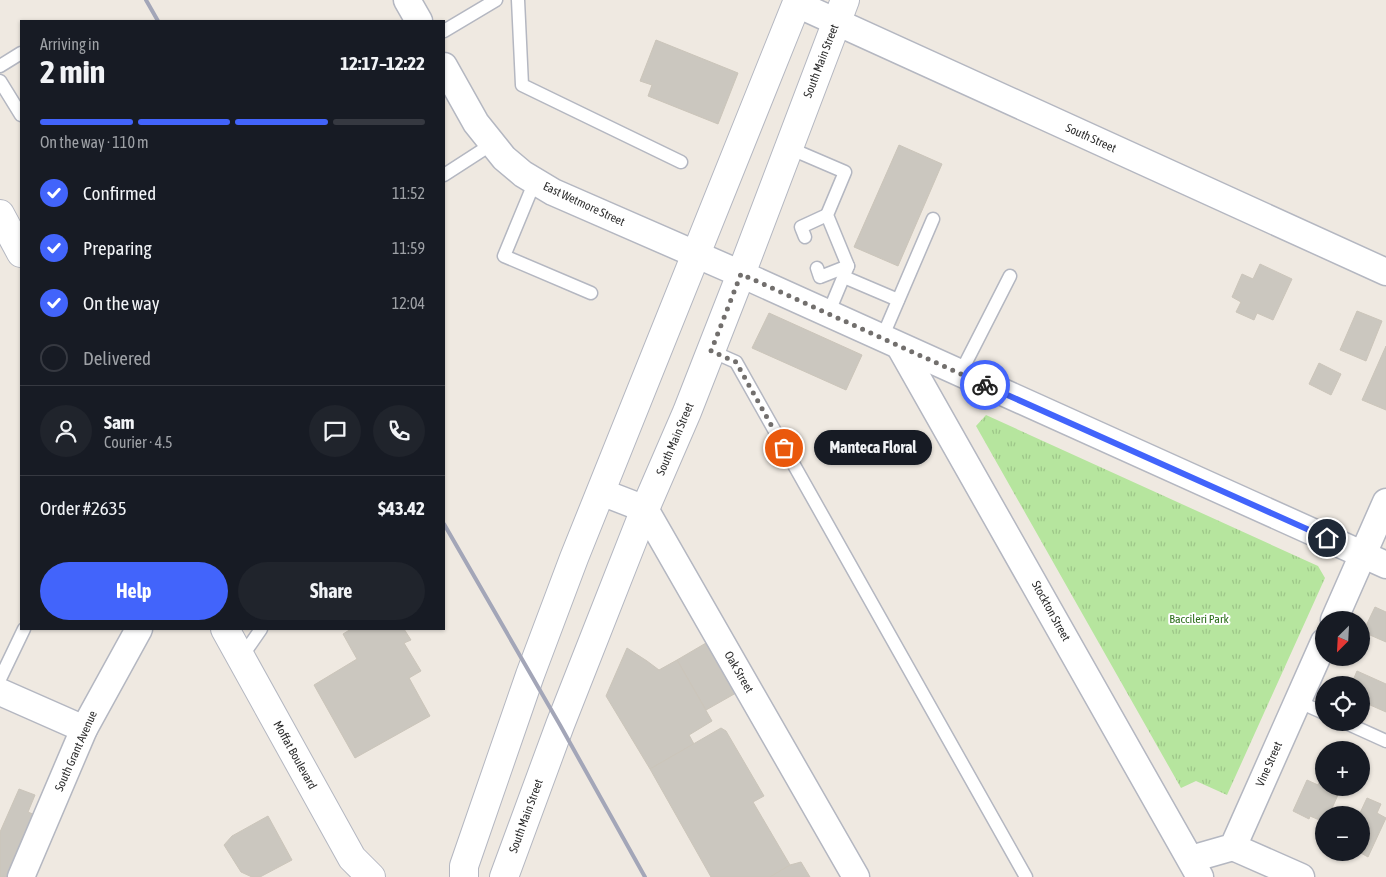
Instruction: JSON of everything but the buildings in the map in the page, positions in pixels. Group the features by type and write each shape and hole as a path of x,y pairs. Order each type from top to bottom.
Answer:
{"main road":[{"path":"464,877 464,866 530,675 797,2"},
{"name":"South Main Street","path":"504,877 560,725 741,274 840,11"},
{"path":"2,225 20,252"},
{"name":"Moffat Boulevard","path":"226,630 352,858 371,877"}],"street":[{"path":"407,0 418,20"},
{"name":"South Street","path":"797,2 840,11 1386,272"},
{"name":"East Wetmore Street","path":"445,68 476,123 504,158 524,174 553,192 741,274 1386,565"},
{"name":"Stockton Street","path":"891,343 1196,868"},
{"path":"601,492 646,509"},
{"path":"1338,611 1386,502"},
{"name":"Oak Street","path":"646,509 856,877"},
{"name":"South Grant Avenue","path":"21,877 84,728 138,630"},
{"name":"Vine Street","path":"1233,846 1315,662"},
{"path":"0,692 84,728"},
{"path":"1196,868 1233,846 1301,877"}],"lane":[{"path":"445,30 496,0"},
{"path":"518,0 522,84 681,162"},
{"path":"0,66 20,54"},
{"path":"0,82 20,113"},
{"path":"445,174 492,144"},
{"path":"789,148 845,172 827,215 846,271 828,314"},
{"path":"535,181 504,256 591,293"},
{"path":"805,237 801,227 827,215"},
{"path":"891,343 898,300 933,219"},
{"path":"817,268 820,276 846,271 898,300"},
{"path":"960,374 1010,276"},
{"path":"711,351 736,362 1026,877"},
{"path":"0,679 24,630"},
{"path":"241,658 259,630"},
{"path":"1297,701 1315,709"},
{"path":"1364,731 1386,741"}],"green space":[{"name":"Baccileri Park","path":"986,415 1318,566 1325,578 1227,795 1196,781 1181,788 976,426"}],"railway":[{"path":"146,0 157,20"},
{"path":"445,526 645,877"}],"way so far":[{"path":"784,448 736,362 711,351 741,274 985,385"}],"place":[{"name":"Manteca Floral","path":"784,448"}],"route":[{"path":"985,385 1327,538"}]}
